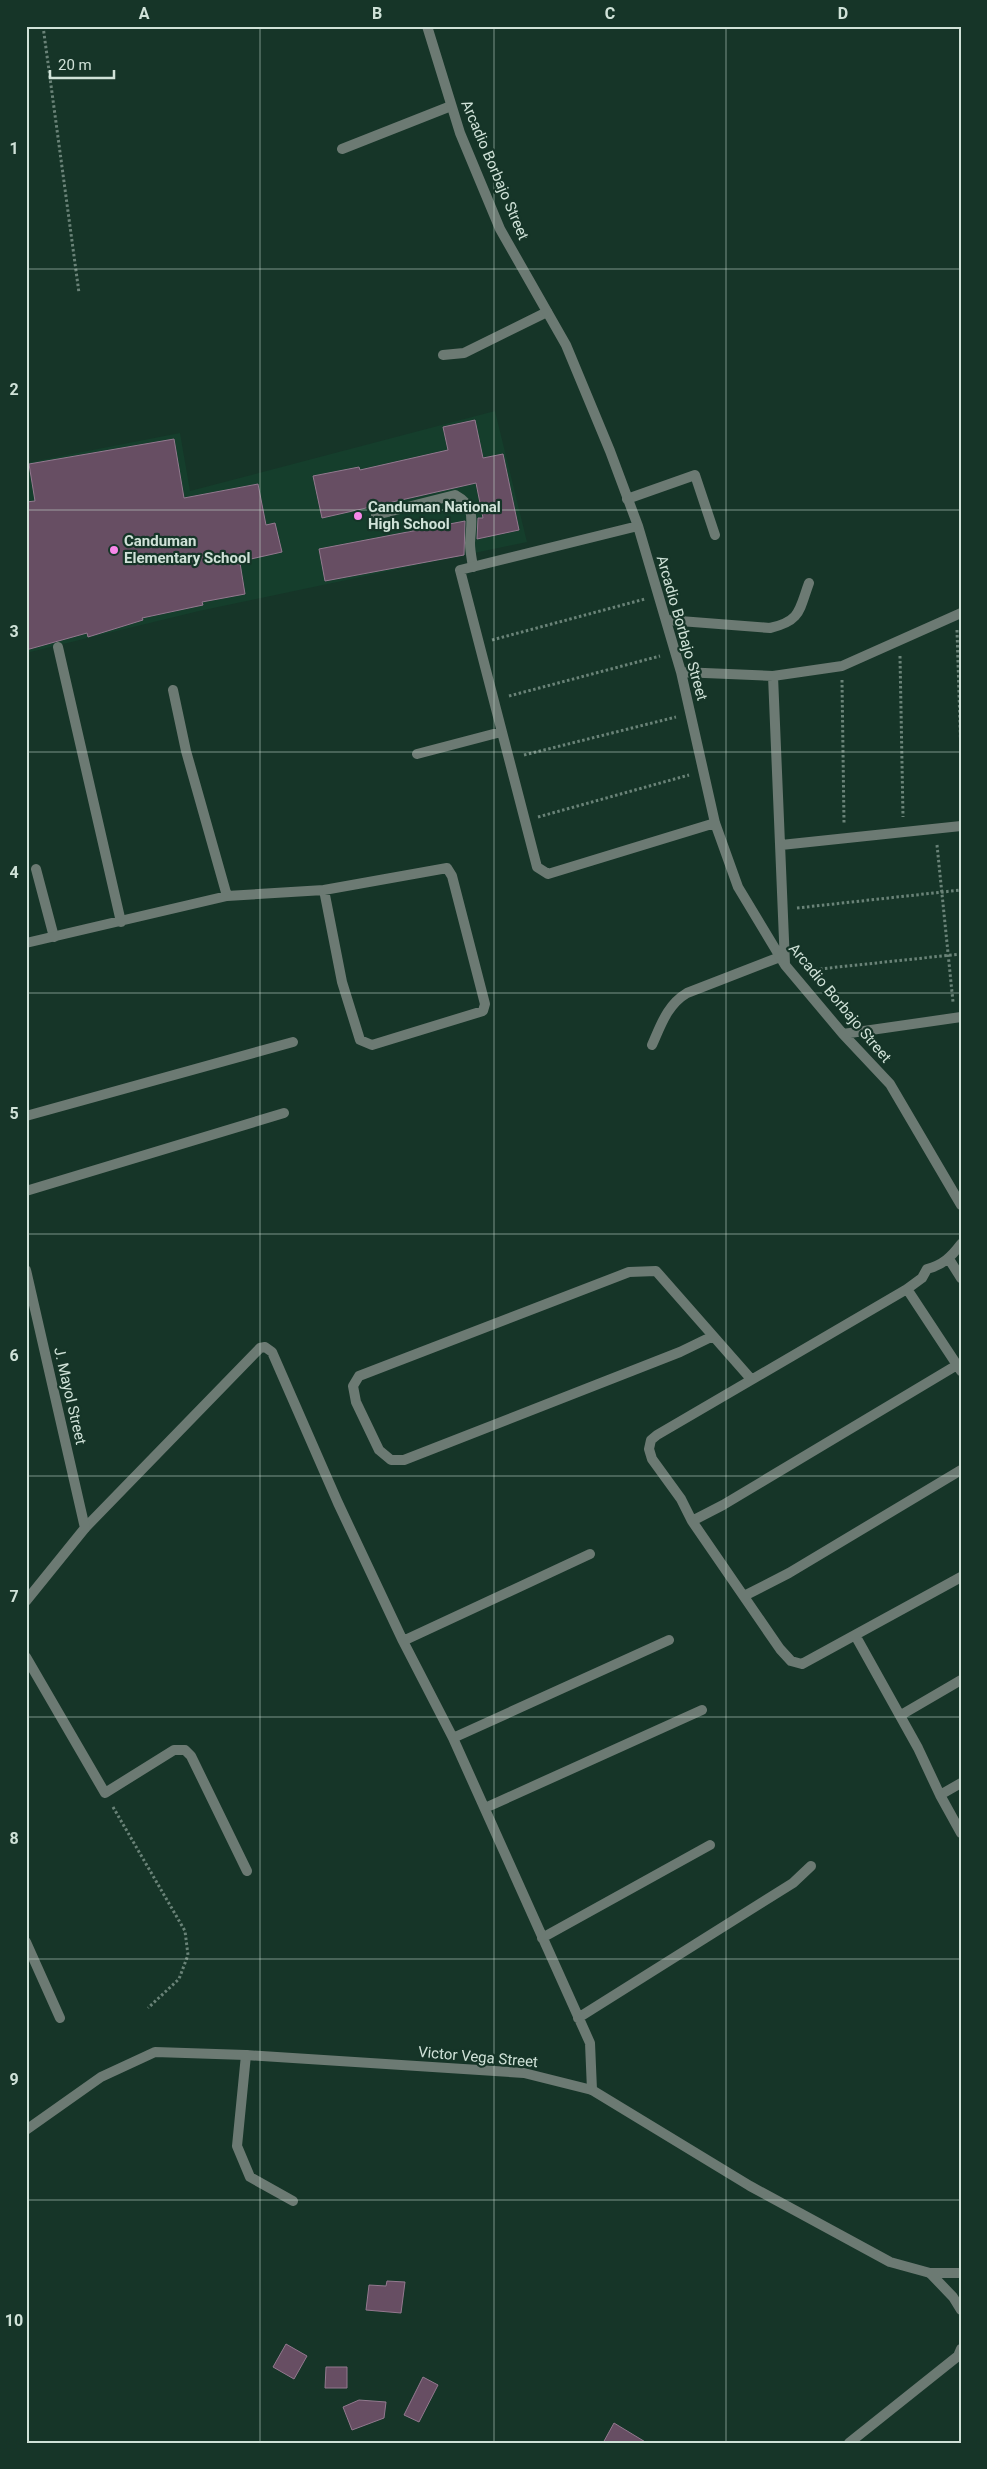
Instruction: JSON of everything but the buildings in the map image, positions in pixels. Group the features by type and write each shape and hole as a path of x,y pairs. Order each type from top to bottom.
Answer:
{"street":[{"name":"Arcadio Borbajo Street","path":"427,26 460,133 500,229 570,354 638,526 681,672 715,823 738,887 786,964 843,1034 890,1084 960,1200"},
{"path":"342,149 451,106"},
{"path":"443,355 464,353 548,312"},
{"path":"627,499 695,475 715,535"},
{"path":"376,515 455,495 465,500 472,517 470,546 472,567"},
{"path":"638,526 460,570 501,732 510,759 537,867 548,874 715,823"},
{"path":"667,620 770,628 784,625 796,617 809,583"},
{"path":"681,672 773,676 842,666 959,614"},
{"path":"58,647 122,922"},
{"path":"652,1045 667,1012 676,1000 687,993 786,964 773,676"},
{"path":"174,690 186,751 227,896"},
{"path":"416,754 501,732"},
{"path":"781,845 961,826"},
{"path":"26,943 227,896 324,890 447,868 452,876 485,1004 483,1011 372,1045 360,1040 342,982 324,890"},
{"path":"36,869 54,937"},
{"path":"843,1034 958,1017"},
{"path":"26,1116 294,1042"},
{"path":"26,1191 284,1113"},
{"path":"961,1244 949,1259 937,1267 927,1270 922,1278 907,1289 651,1440 649,1449 652,1459 681,1499 692,1520 780,1649 791,1660 802,1664 961,1577"},
{"path":"949,1259 961,1278"},
{"name":"J. Mayol Street","path":"26,1270 85,1528"},
{"path":"713,1336 680,1352 404,1460 391,1460 379,1450 356,1402 353,1386 359,1376 629,1272 643,1270 656,1271 752,1379"},
{"path":"692,1520 723,1505 959,1368 907,1289"},
{"path":"26,1600 85,1528 260,1348 265,1347 272,1352 338,1502 403,1641 453,1738 590,2043 592,2090"},
{"path":"744,1596 789,1573 961,1470"},
{"path":"403,1641 590,1554"},
{"path":"855,1635 901,1714 940,1796 961,1833"},
{"path":"453,1738 669,1640"},
{"path":"26,1657 105,1793 174,1750 185,1750 191,1756 247,1871"},
{"path":"901,1714 961,1680"},
{"path":"485,1808 702,1710"},
{"path":"940,1796 961,1783"},
{"path":"542,1938 710,1845"},
{"path":"578,2018 793,1883 811,1866"},
{"path":"26,1942 60,2018"},
{"name":"Victor Vega Street","path":"26,2130 101,2077 155,2052 246,2055 524,2073 592,2090 750,2186 882,2258 930,2273 961,2273"},
{"path":"246,2055 237,2146 250,2177 293,2201"},
{"path":"930,2273 953,2297 961,2310"},
{"path":"849,2443 958,2356 961,2349"}],"path":[{"path":"43,26 79,293"},
{"path":"479,643 658,596"},
{"path":"959,614 961,756"},
{"path":"900,640 903,832"},
{"path":"494,699 675,652"},
{"path":"842,666 844,838"},
{"path":"510,759 691,713"},
{"path":"524,820 704,771"},
{"path":"935,829 948,955 958,1017"},
{"path":"783,910 961,890"},
{"path":"786,964 961,954"},
{"path":"105,1793 185,1931 188,1955 179,1979 148,2008"}],"shaded area":[{"path":"495,411 527,542 199,611 26,653 26,463 180,433 190,491"}],"place":[{"name":"Canduman National High School","path":"358,516"},
{"name":"Canduman Elementary School","path":"114,550"}]}
